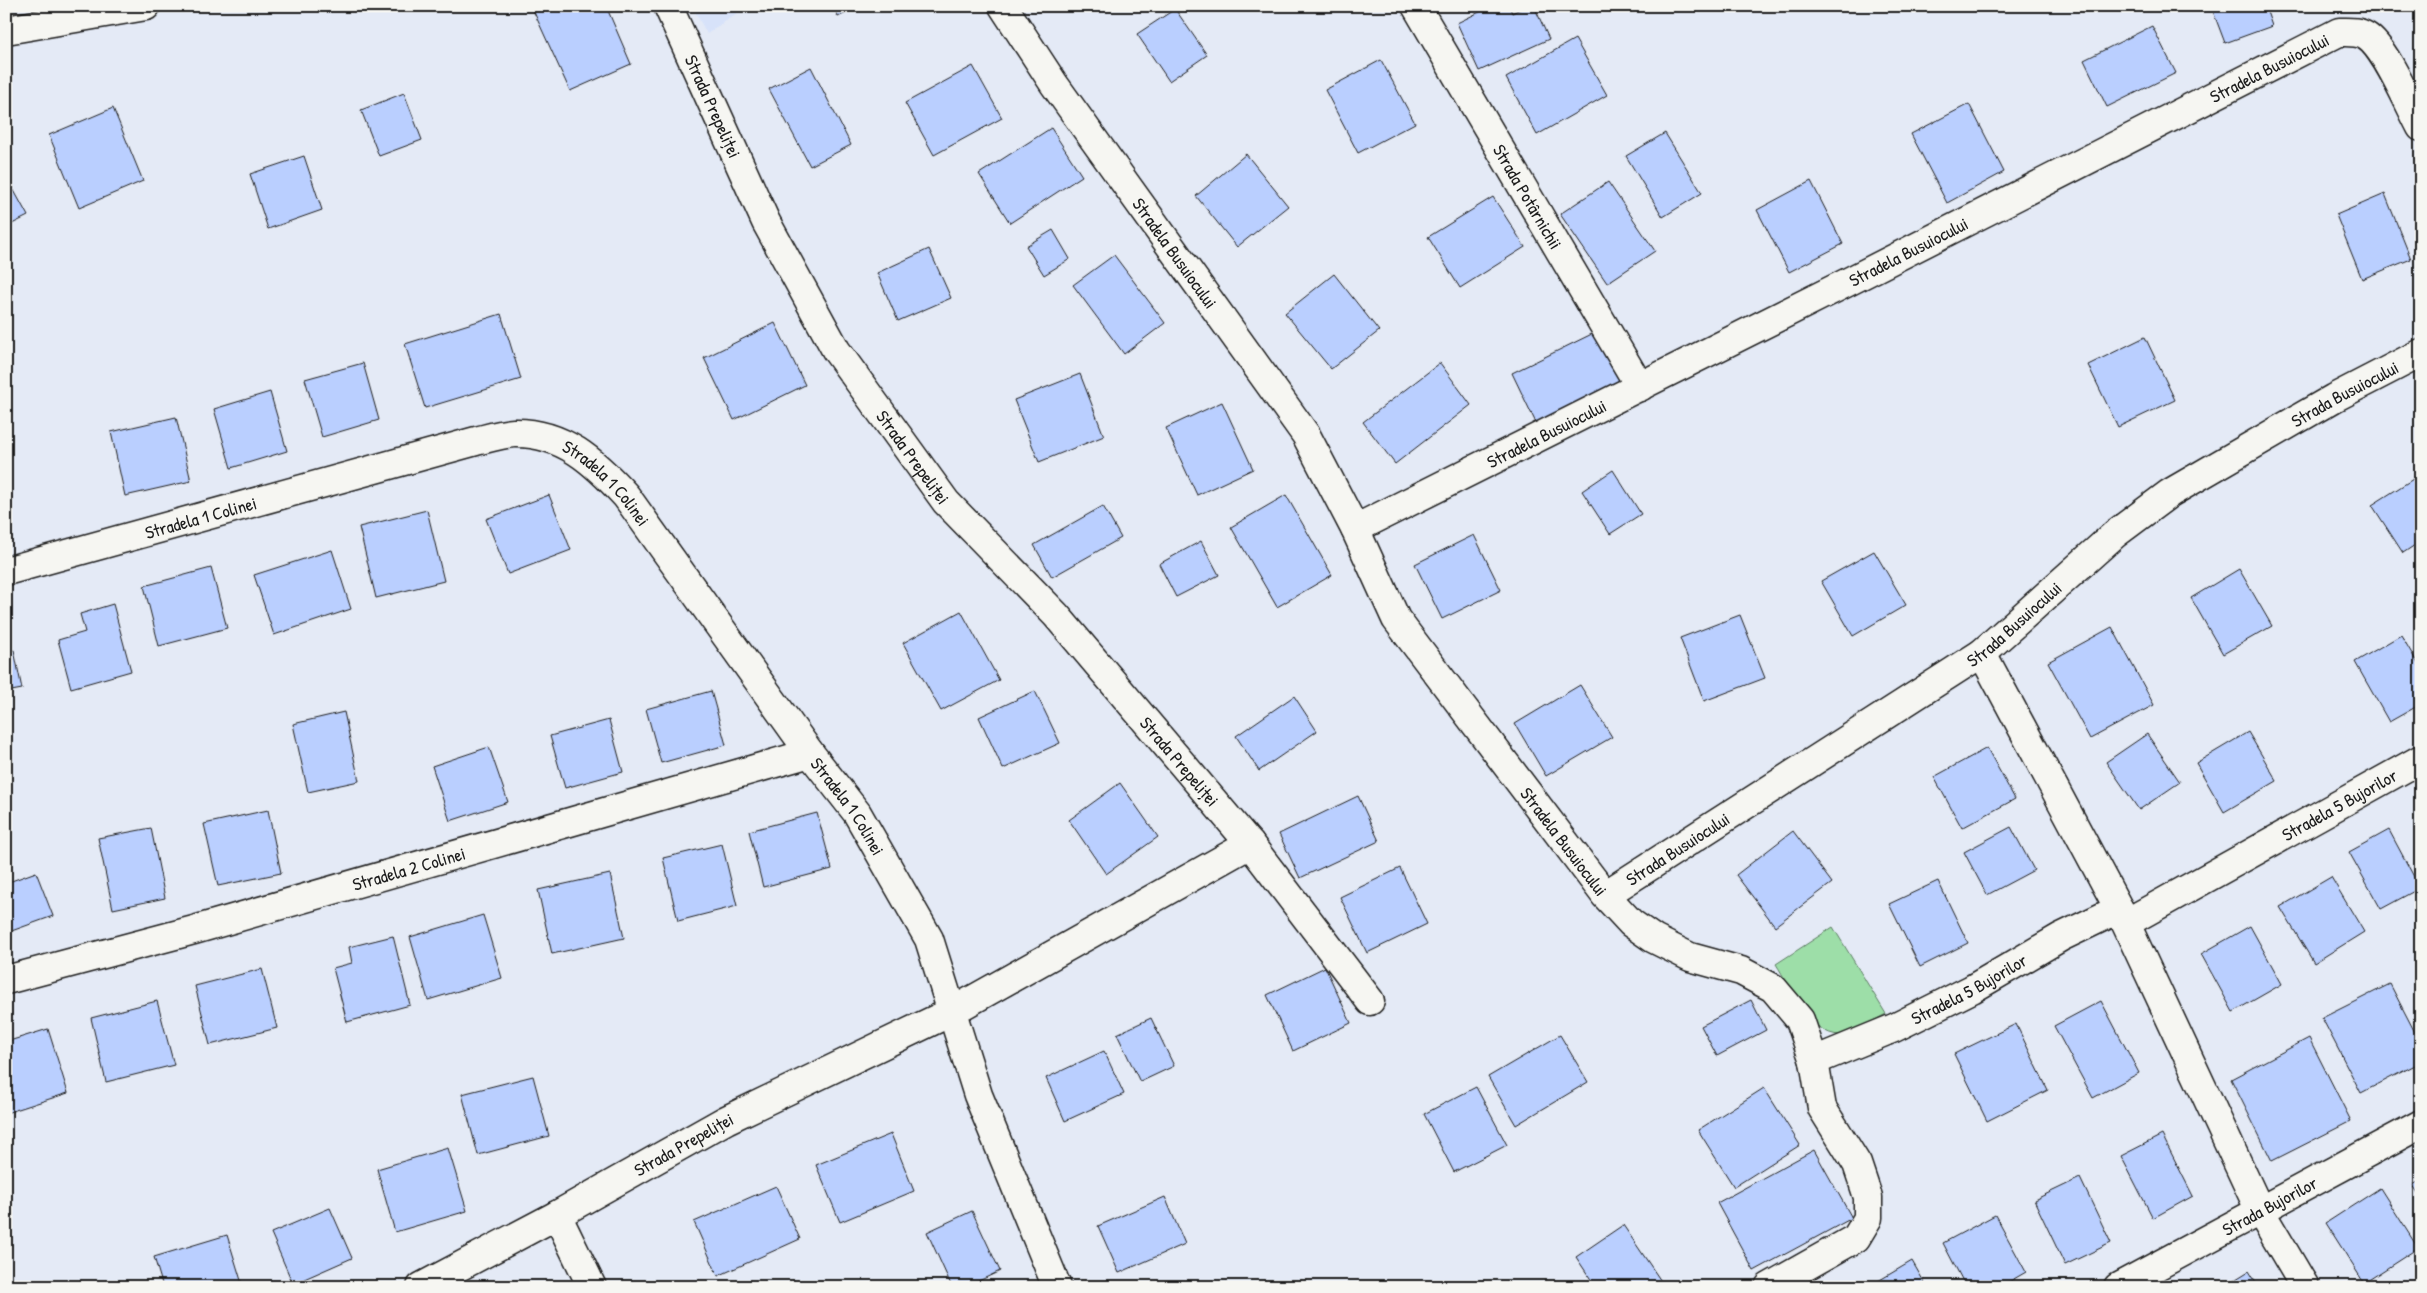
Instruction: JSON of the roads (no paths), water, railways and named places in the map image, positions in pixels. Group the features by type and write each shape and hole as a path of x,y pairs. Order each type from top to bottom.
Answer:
{"street":[{"path":"6,30 146,6"},
{"name":"Strada Prepeliței","path":"668,6 766,222 836,350 946,502 1056,615 1250,844 1370,1001"},
{"name":"Stradela Busuiocului","path":"1003,6 1054,84 1306,436 1355,529 1396,619 1605,896 1631,923 1654,939 1690,957 1741,971 1773,988 1800,1020 1814,1061"},
{"name":"Strada Potârnichii","path":"1416,6 1640,387"},
{"name":"Stradela Busuiocului","path":"1355,529 1640,387 2339,32 2355,32 2367,36 2380,50 2421,127"},
{"name":"Strada Busuiocului","path":"1605,896 1982,653 2115,534 2170,493 2334,398 2421,353"},
{"name":"Stradela 1 Colinei","path":"6,571 476,441 513,433 550,437 578,450 604,472 626,496 810,753 857,813 929,939 951,1012"},
{"path":"1982,653 2123,916 2260,1211 2305,1287"},
{"name":"Stradela 2 Colinei","path":"6,980 194,930 810,753"},
{"name":"Stradela 5 Bujorilor","path":"1814,1061 1894,1028 1972,989 2061,938 2123,916 2421,759"},
{"name":"Strada Prepeliței","path":"421,1287 557,1215 726,1120 951,1012 1250,844"},
{"path":"951,1012 978,1095 1057,1287"},
{"path":"1768,1287 1856,1238 1868,1218 1868,1197 1857,1164 1822,1108 1814,1061"},
{"name":"Strada Bujorilor","path":"2118,1287 2421,1124"},
{"path":"557,1215 592,1287"}]}
